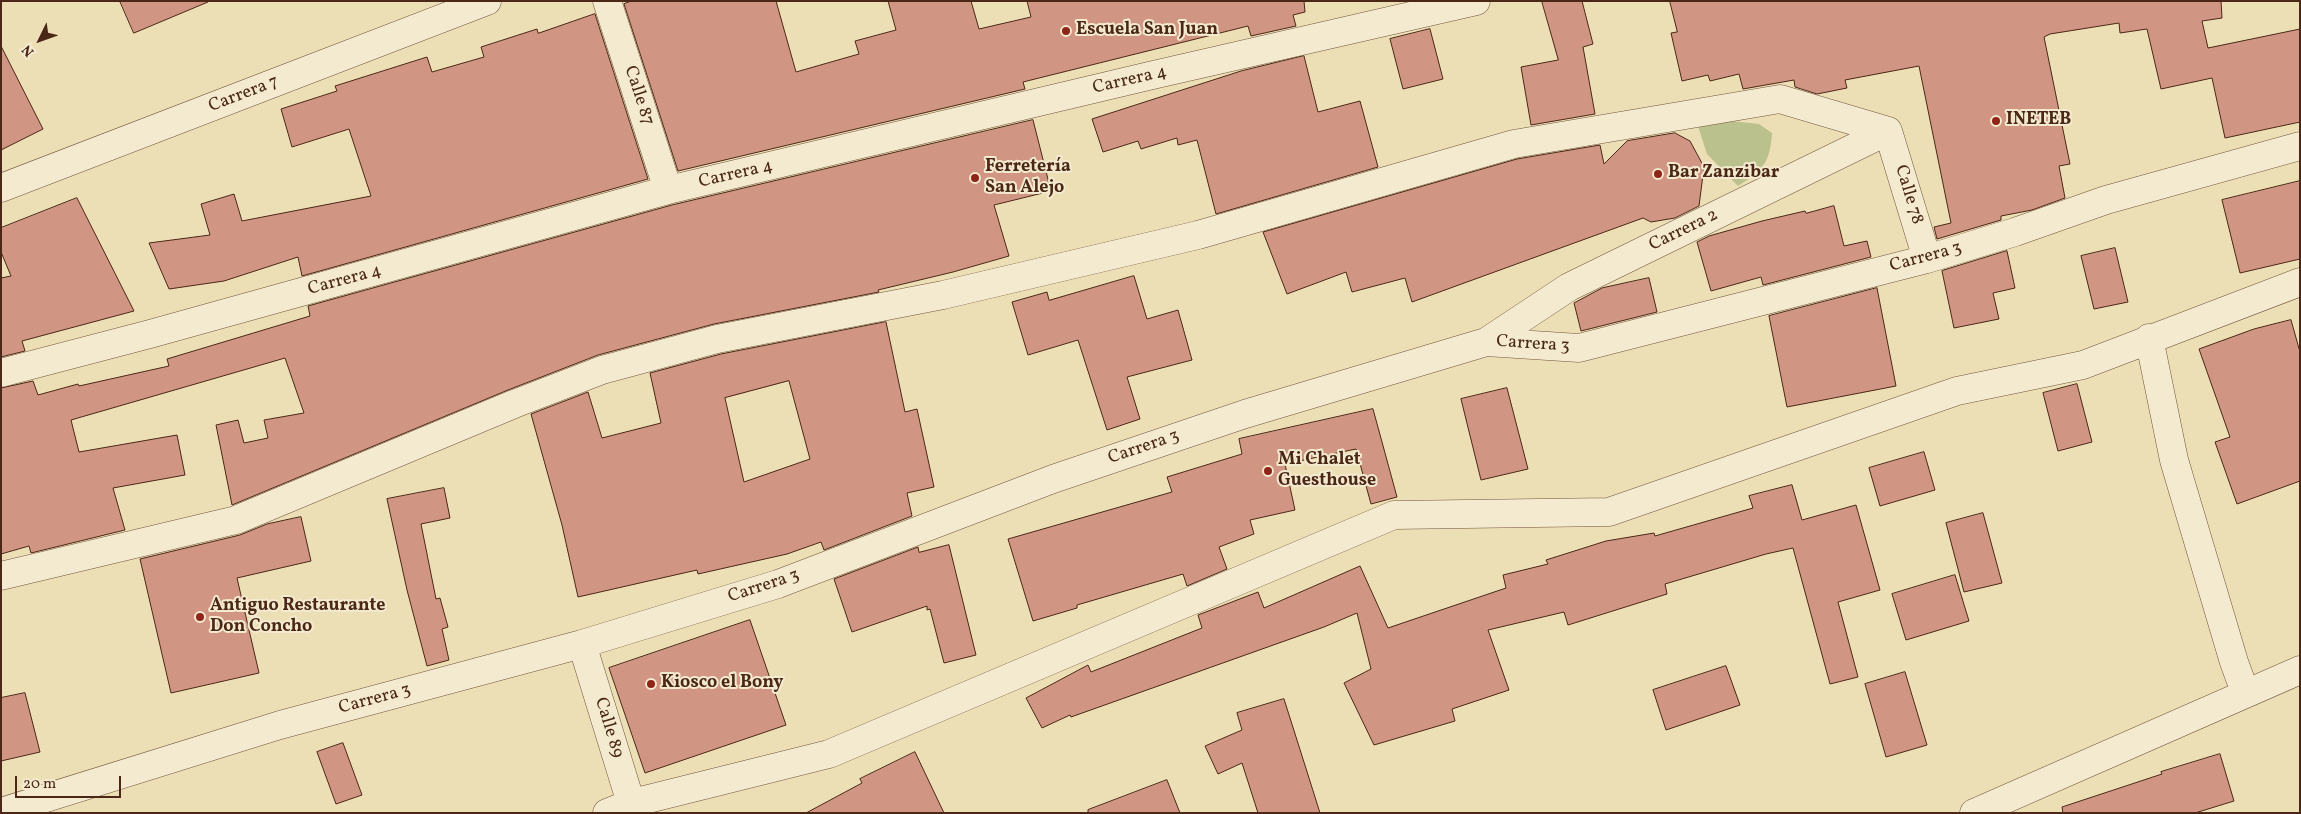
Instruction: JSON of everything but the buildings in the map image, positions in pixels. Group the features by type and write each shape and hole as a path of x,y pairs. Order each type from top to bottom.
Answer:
{"street":[{"name":"Carrera 7","path":"1,188 487,1"},
{"name":"Calle 87","path":"607,1 668,190"},
{"name":"Carrera 4","path":"1,373 150,334 668,190 1153,75 1476,1"},
{"path":"1,576 236,520 514,404 602,370 717,339 943,295 1198,235 1514,144 1780,99 1888,131"},
{"name":"Calle 78","path":"1888,131 1927,258"},
{"name":"Carrera 2","path":"1486,342 1569,287 1888,131"},
{"name":"Carrera 3","path":"1,812 280,725 582,644 778,584 1053,479 1245,414 1486,342 1579,348 1927,258 2015,232 2106,200 2300,146"},
{"path":"624,810 829,754 1394,515 1609,512 1957,392 2084,365 2149,338 2300,282"},
{"path":"2149,338 2174,460 2234,662 2246,692"},
{"name":"Calle 89","path":"582,644 624,810"},
{"path":"1974,813 2164,731 2246,692 2298,676"}],"green space":[{"path":"1722,120 1759,124 1772,133 1769,152 1764,165 1738,186 1707,154 1698,126"}],"place":[{"name":"Escuela San Juan","path":"1066,31"},
{"name":"INETEB","path":"1996,121"},
{"name":"Bar Zanzibar","path":"1658,174"},
{"name":"Ferretería San Alejo","path":"975,178"},
{"name":"Mi Chalet Guesthouse","path":"1268,471"},
{"name":"Antiguo Restaurante Don Concho","path":"200,617"},
{"name":"Kiosco el Bony","path":"651,684"}]}
